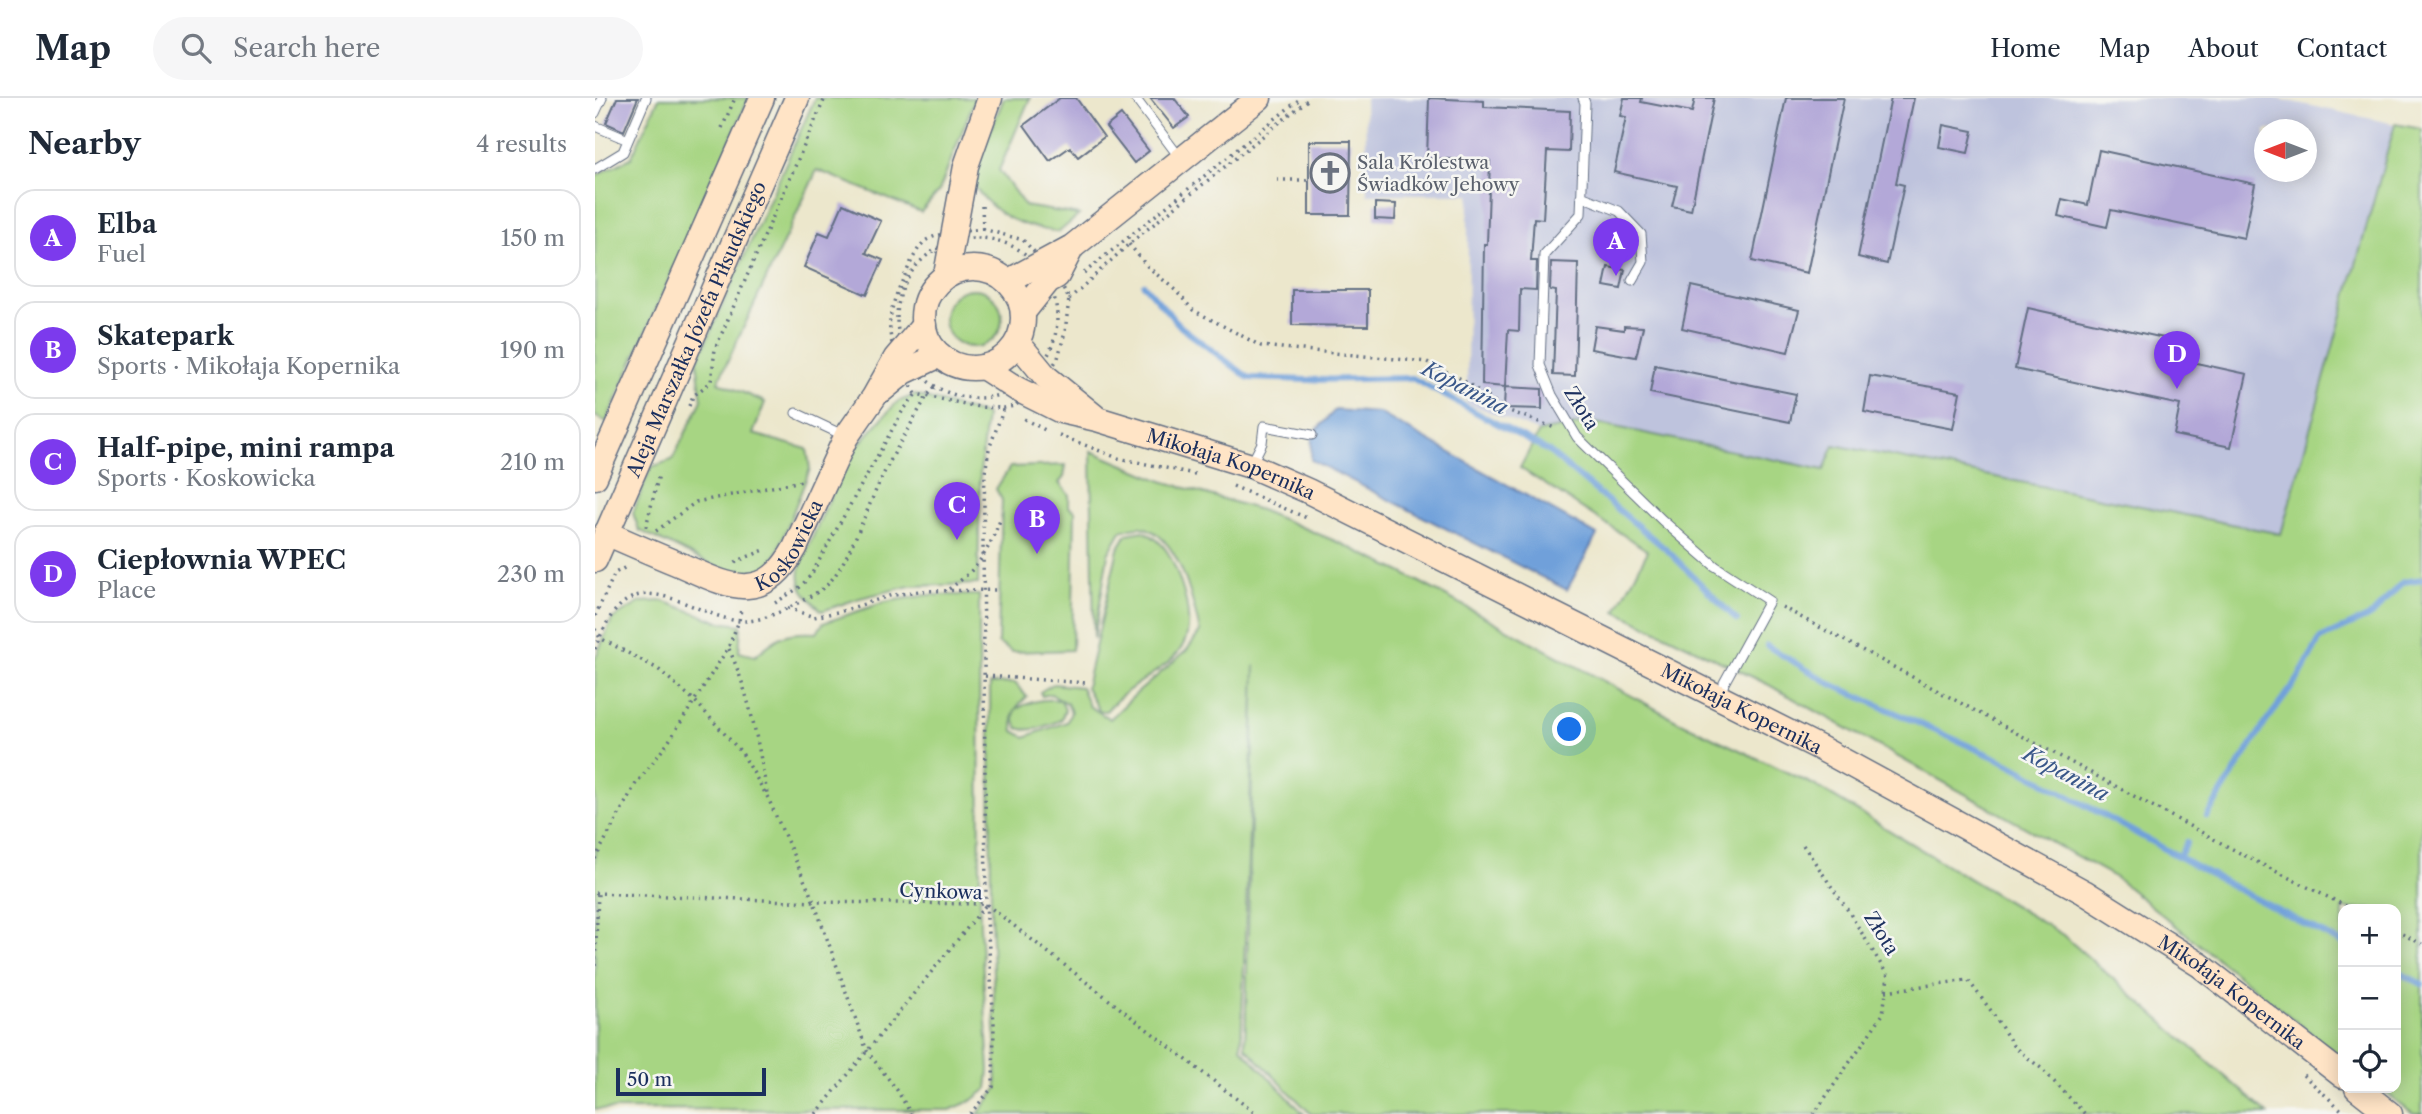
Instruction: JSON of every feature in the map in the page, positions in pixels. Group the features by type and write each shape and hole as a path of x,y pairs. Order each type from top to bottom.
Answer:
{"street":[{"name":"Aleja Marszałka Józefa Piłsudskiego","path":"595,476 762,98"},
{"name":"Aleja Marszałka Józefa Piłsudskiego","path":"595,560 797,98"},
{"path":"946,275 959,236 962,188 967,166 990,98"},
{"path":"1024,311 1051,279 1072,247 1259,98"},
{"path":"959,236 979,267"},
{"path":"979,267 995,272 1009,281 1019,295 1024,311 1023,327 1018,343 1007,356 993,365 960,367 933,349 922,317 926,300 934,286 946,275 962,268 979,267"},
{"path":"1009,281 1051,279"},
{"name":"Koskowicka","path":"907,368 924,326"},
{"name":"Mikołaja Kopernika","path":"1018,343 1091,428"},
{"name":"Koskowicka","path":"606,533 715,580 738,587 770,579 785,566 846,436 874,397 907,368 940,355"},
{"name":"Mikołaja Kopernika","path":"983,367 1010,401 1061,411 1091,428 1251,466 1308,491 1820,748 2084,892 2200,965 2338,1072"},
{"path":"2363,1093 2390,1114"}],"lane":[{"path":"595,113 602,98"},
{"path":"595,169 623,152 646,98"},
{"path":"1135,98 1181,160"},
{"name":"Złota","path":"1583,98 1581,214 1544,255 1540,365 1552,395 1577,436 1661,520 1715,566 1769,601"},
{"path":"595,126 628,140"},
{"path":"1581,196 1619,211 1641,234 1643,262 1632,281"},
{"path":"796,413 846,436"},
{"path":"1251,466 1262,443 1264,426 1312,435"},
{"path":"1721,697 1724,683 1769,601"}],"path":[{"path":"688,407 693,396 711,382 715,349 825,98"},
{"path":"1051,279 1301,98"},
{"path":"1010,401 949,402 907,368 888,331 892,303 912,260 926,241 983,229 1023,240 1069,299 1129,244 1310,98"},
{"path":"1276,180 1309,180"},
{"path":"731,564 783,543 820,560 902,412 907,368 897,321 900,299 908,278 927,256 959,236 998,240 1013,246 1051,279 1057,312 1056,335 1040,369 1010,401 989,449 985,473 986,904 994,1024 993,1087 970,1114"},
{"path":"1129,244 1147,266 1193,310 1261,346 1427,362 1461,379 1507,410 1577,436"},
{"path":"907,368 947,393 972,399 1010,401 1038,427 1118,458 1207,477"},
{"path":"1062,429 1091,428"},
{"path":"641,548 659,473"},
{"path":"667,538 654,532 696,502 828,476"},
{"path":"1233,485 1309,519"},
{"path":"947,590 970,574 984,557 1001,518"},
{"path":"788,608 814,617 889,596 947,590 999,590"},
{"path":"1769,601 2251,859 2342,904"},
{"path":"595,859 635,785 667,744 728,648 741,609"},
{"path":"595,649 610,616"},
{"path":"595,629 600,638 658,669 695,701 742,753 768,798 814,902 867,1051 897,1090 911,1114"},
{"path":"728,648 743,681 757,735 768,798"},
{"path":"985,676 1087,682"},
{"name":"Złota","path":"1803,845 1888,975 1886,991"},
{"path":"596,893 596,966"},
{"name":"Cynkowa","path":"596,893 814,902 986,904 1257,1114"},
{"path":"816,1114 986,904"},
{"path":"2401,934 2422,944"},
{"path":"1814,1114 1883,1014 1886,991 1968,980 2014,1047 2041,1068 2085,1114"},
{"path":"2302,1074 2346,1114"}],"shaded area":[{"path":"1365,98 2275,98 2395,124 2281,534 1835,445 1824,470 1591,422 1539,432 1467,403 1470,194 1367,194"}],"green space":[{"path":"659,98 749,98 606,422 595,416 595,176 631,158"},
{"path":"815,98 975,98 939,191 921,212 817,170 718,382 765,402 753,434 807,449 810,469 777,553 766,569 735,573 714,566 639,530 633,513 651,467 672,460 702,400 697,362"},
{"path":"1004,98 1030,98 999,170 1025,206 1079,215 1059,232 1031,226 1008,217 988,202 970,180"},
{"path":"2395,124 2422,129 2422,1114 2413,1114 2386,1093 2401,1093 2401,904 2338,904 2338,1055 2116,878 1767,684 1616,611 1648,551 1520,468 1539,432 1591,422 1824,470 1834,445 2281,534"},
{"path":"973,289 994,297 1002,318 994,339 973,347 952,339 944,318 952,297"},
{"path":"915,395 986,415 980,474 978,584 910,586 860,598 822,611 800,584 802,561 849,455 897,402"},
{"path":"1091,451 1162,481 1260,510 1340,543 1401,572 1680,722 1812,784 2063,935 2268,1114 1311,1114 1245,1047 1255,665 1241,1048 1304,1114 978,1114 997,1089 991,914 990,684 1015,683 1027,697 1015,710 1037,701 1060,700 1051,694 1042,696 1040,692 1053,684 1081,687 1089,706 1110,719 1186,651 1200,632 1188,587 1175,556 1166,542 1155,533 1137,527 1121,531 1108,554 1094,639","holes":["1061,700 1067,703 1071,712 1067,722 1025,737 1014,731 1013,716 1015,711 1014,720 1018,728 1029,730 1061,720 1065,710"]},
{"path":"1066,465 1064,477 1059,483 1069,495 1069,507 1075,511 1072,650 1012,652 998,643 1002,500 996,489 1010,467"},
{"path":"1143,531 1163,546 1174,565 1188,610 1188,631 1182,647 1171,660 1106,711 1099,711 1086,687 1118,549 1127,534"},
{"path":"927,595 979,595 980,925 989,1070 987,1089 973,1100 950,1110 595,1109 595,659 612,619 641,602 663,601 720,622 741,625 739,652 755,656 783,636 817,633 823,623 885,602"}],"water":[{"path":"1335,410 1379,413 1597,535 1567,590 1311,460 1312,435"}],"building":[{"path":"617,98 638,98 624,131 606,123"},
{"path":"1060,98 1076,98 1104,137 1078,157 1070,147 1050,161 1024,125"},
{"path":"1150,98 1174,98 1189,117 1174,128"},
{"path":"1429,98 1484,101 1484,107 1570,111 1569,152 1547,151 1543,219 1534,218 1531,261 1537,261 1536,290 1520,289 1519,331 1508,330 1505,387 1482,385 1484,244 1487,244 1490,161 1427,158"},
{"path":"1624,98 1642,98 1641,102 1692,112 1695,98 1714,98 1691,210 1672,206 1677,186 1614,172 1626,117 1620,116"},
{"path":"1786,98 1844,98 1807,273 1752,261"},
{"path":"1891,98 1914,98 1896,183 1904,185 1887,264 1858,257"},
{"path":"1121,115 1149,151 1134,163 1106,127"},
{"path":"1943,125 1973,131 1968,153 1939,147"},
{"name":"Sala Królestwa Świadków Jehowy","path":"1309,141 1351,141 1350,215 1309,215"},
{"path":"2099,150 2255,184 2244,238 2111,210 2107,227 2058,216 2062,199 2088,205"},
{"path":"1375,203 1396,204 1395,220 1375,219"},
{"path":"843,204 881,221 866,253 883,260 867,295 804,267 819,232 829,236"},
{"path":"1551,262 1578,263 1575,376 1553,375 1556,291 1550,290"},
{"path":"1608,267 1625,270 1621,289 1604,286"},
{"path":"1691,286 1799,310 1788,352 1682,328"},
{"path":"1292,290 1368,290 1368,326 1292,325"},
{"path":"2028,308 2191,344 2187,361 2247,374 2231,447 2174,435 2180,405 2015,369"},
{"path":"1595,326 1624,330 1624,326 1643,327 1636,357 1591,349"},
{"path":"1655,365 1796,394 1790,422 1650,393"},
{"path":"1870,376 1960,392 1953,429 1864,412"},
{"path":"1505,387 1542,389 1542,409 1504,408"}],"waterway":[{"name":"Kopanina","path":"1144,285 1181,327 1249,378 1412,378 1548,451 1668,551 1737,620"},
{"path":"2207,816 2266,722 2298,679 2320,639 2372,615 2403,582 2422,579"},
{"name":"Kopanina","path":"1767,646 1831,684 2012,765 2338,941"},
{"path":"2179,857 2187,842"},
{"name":"Kopanina","path":"2401,974 2422,984"}],"place":[{"name":"Sala Królestwa Świadków Jehowy","path":"1330,173"},
{"name":"Elba","path":"1616,276"},
{"name":"Ciepłownia WPEC","path":"2177,389"},
{"name":"Half-pipe, mini rampa","path":"957,540"},
{"name":"Skatepark","path":"1037,554"}]}
